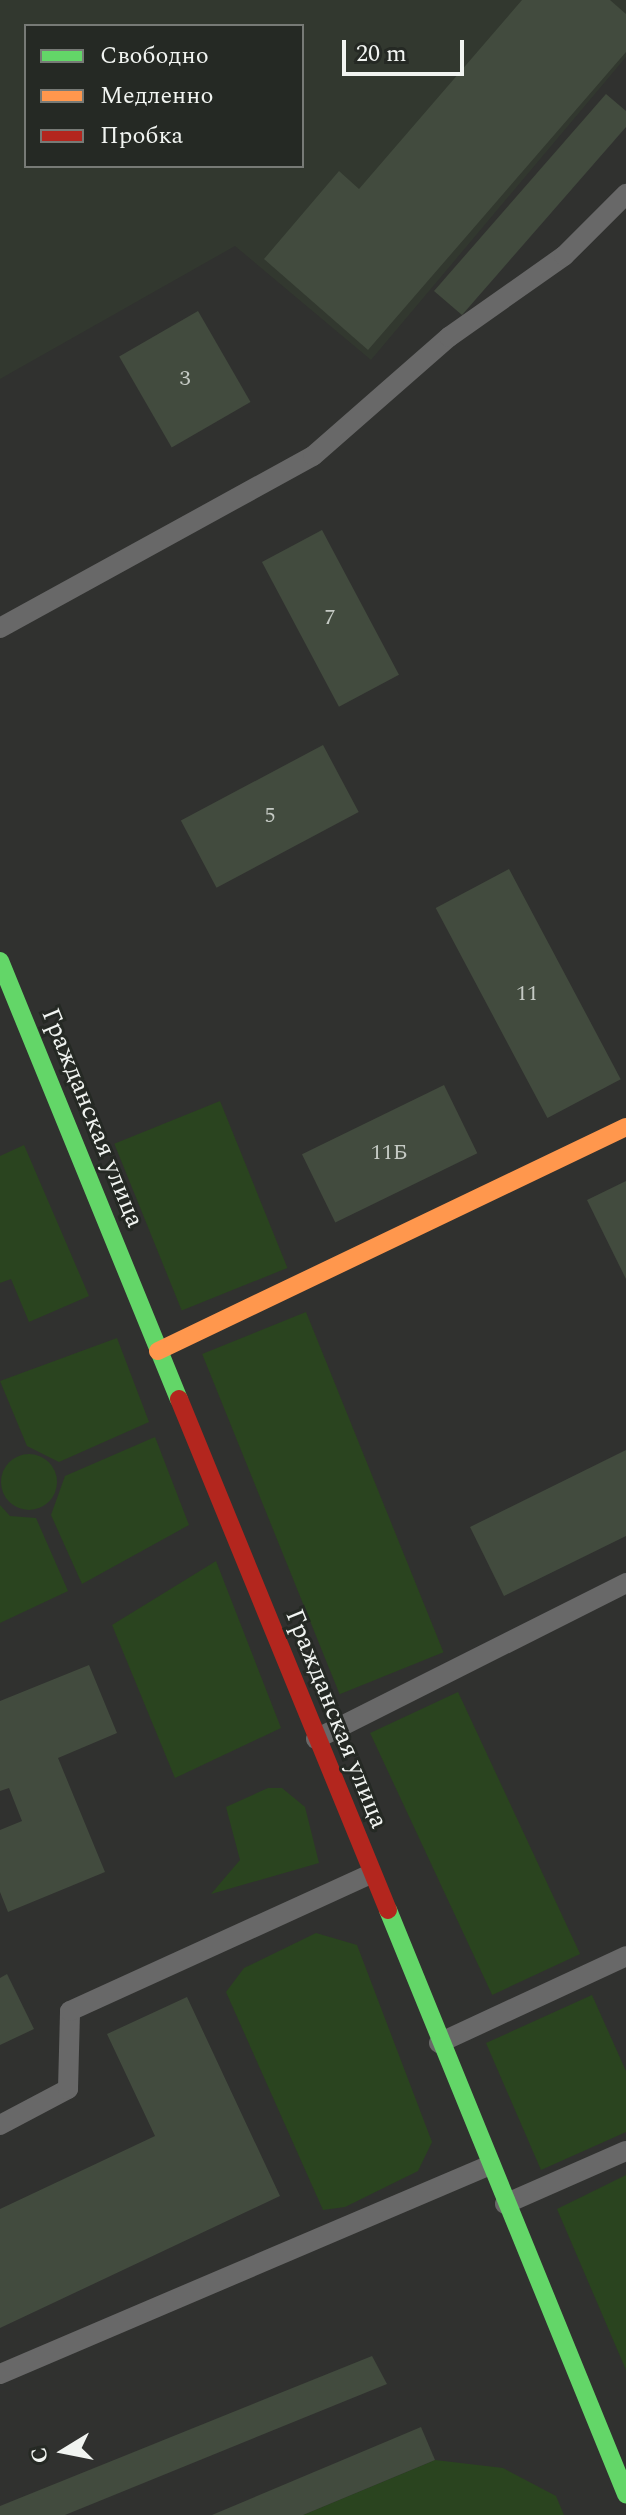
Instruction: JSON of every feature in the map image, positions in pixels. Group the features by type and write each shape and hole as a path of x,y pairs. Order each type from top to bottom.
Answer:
{"main road":[{"name":"Гражданская улица","path":"0,961 488,2166 626,2494"},
{"path":"158,1351 626,1127"}],"lane":[{"path":"0,628 313,456 449,337 564,256 626,194"},
{"path":"316,1739 626,1583"},
{"path":"0,2125 68,2089 70,2011 371,1874"},
{"path":"439,2043 626,1956"},
{"path":"504,2204 626,2151"},
{"path":"0,2374 488,2166"}],"shaded area":[{"path":"0,0 626,0 626,57 371,360 235,246 0,379"}],"green space":[{"path":"220,1101 287,1268 182,1311 114,1144"},
{"path":"24,1145 89,1296 29,1322 11,1279 0,1283 0,1156"},
{"path":"306,1312 443,1652 340,1694 202,1354"},
{"path":"117,1338 149,1422 59,1462 27,1446 0,1381"},
{"path":"155,1437 189,1525 82,1584 51,1515 65,1476"},
{"path":"29,1454 49,1462 57,1482 49,1502 29,1510 9,1502 1,1482 9,1462"},
{"path":"0,1505 10,1516 36,1518 68,1591 0,1623"},
{"path":"216,1561 281,1728 175,1778 112,1625"},
{"path":"458,1692 580,1954 492,1995 370,1733"},
{"path":"268,1788 282,1788 305,1807 319,1863 211,1894 240,1860 226,1807"},
{"path":"316,1933 357,1945 432,2142 418,2171 345,2207 323,2210 226,1992 244,1968"},
{"path":"592,1995 626,2071 626,2132 541,2170 486,2043"},
{"path":"626,2175 626,2370 557,2209"},
{"path":"435,2460 503,2468 556,2496 564,2515 303,2515"}],"building":[{"path":"522,0 610,0 626,14 626,52 368,350 264,259 339,171 359,189"},
{"path":"606,94 626,111 626,127 462,315 434,291"},
{"path":"198,311 250,402 172,447 119,356"},
{"path":"322,530 399,675 339,707 262,562"},
{"path":"323,745 359,812 217,888 181,821"},
{"path":"509,869 621,1079 547,1118 436,908"},
{"path":"444,1085 477,1153 335,1223 302,1154"},
{"path":"626,1181 626,1279 587,1200"},
{"path":"626,1450 626,1536 504,1596 470,1527"},
{"path":"89,1665 117,1733 58,1758 105,1872 8,1912 0,1892 0,1830 22,1821 9,1788 0,1791 0,1701"},
{"path":"7,1974 34,2029 0,2045 0,1978"},
{"path":"187,1997 280,2196 0,2328 0,2209 155,2136 107,2034"},
{"path":"372,2356 387,2384 65,2515 0,2515 0,2506"},
{"path":"421,2427 435,2460 303,2515 212,2515"}],"traffic: fast":[{"path":"0,961 179,1399"},
{"path":"388,1910 626,2494"}],"traffic: slow":[{"path":"158,1351 626,1127"}],"traffic: jam":[{"path":"179,1399 388,1910"}]}
